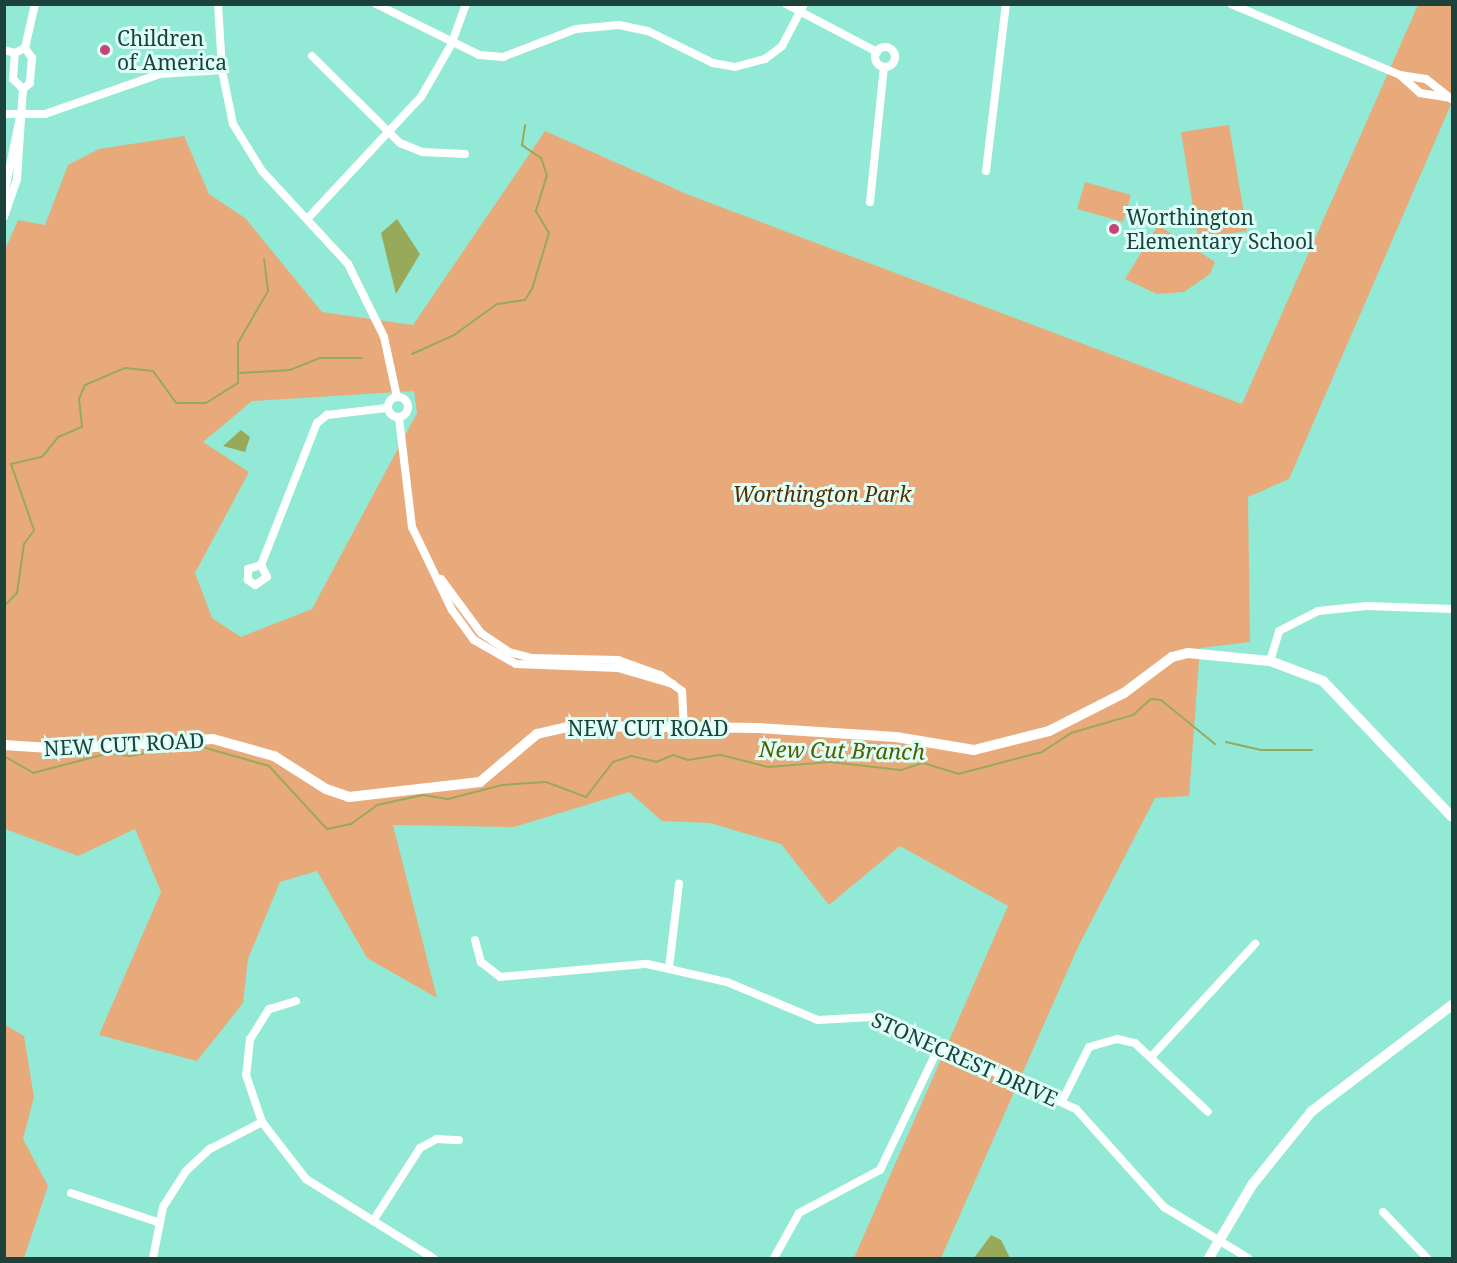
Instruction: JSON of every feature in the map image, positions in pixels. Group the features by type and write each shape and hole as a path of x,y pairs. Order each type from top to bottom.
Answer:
{"street":[{"path":"4,217 10,178 13,130 21,116 23,89 30,83 32,58 25,48 35,4"},
{"path":"218,4 222,70 242,141 262,171 309,217 364,291 384,337 397,397 408,406 399,418"},
{"path":"376,4 452,45 503,57 576,29 619,25 662,36 713,63 746,66 782,46 803,9"},
{"path":"309,217 390,136 421,98 452,45 466,4"},
{"path":"786,4 803,9 877,52"},
{"path":"986,171 1005,4"},
{"path":"1231,4 1400,75 1426,79 1451,99"},
{"path":"4,50 15,53 25,48"},
{"path":"877,52 886,48 894,53 893,64 884,67"},
{"path":"877,52 877,62 884,67"},
{"path":"15,53 13,79 23,89"},
{"path":"312,56 390,136 422,152 465,154"},
{"path":"870,202 884,67"},
{"path":"4,114 21,116 60,111 160,74 222,70"},
{"path":"1400,75 1420,93 1451,99"},
{"path":"4,195 10,178"},
{"path":"261,565 317,423 327,415 387,408 397,397"},
{"path":"387,408 399,418 412,527 465,633 501,659 530,667 618,668 673,684 685,698 684,725"},
{"path":"1270,661 1280,631 1318,611 1367,606 1452,609"},
{"name":"NEW CUT ROAD","path":"4,745 65,749 213,739 274,756 337,794 369,796 480,782 545,730 684,725 877,736 981,750 1079,717 1180,654 1270,661 1323,681 1452,817"},
{"path":"669,968 679,884"},
{"name":"STONECREST DRIVE","path":"475,940 485,967 508,979 612,964 669,968 727,982 818,1020 872,1017 1062,1101 1092,1124 1164,1208 1248,1258"},
{"path":"1151,1057 1255,944"},
{"path":"296,1001 269,1009 250,1039 246,1075 262,1122 306,1179 434,1258"},
{"path":"1209,1258 1268,1163 1312,1111 1452,1005"},
{"path":"1062,1101 1082,1056 1098,1042 1126,1040 1151,1057 1208,1112"},
{"path":"774,1258 799,1213 866,1180 884,1165 939,1047"},
{"path":"153,1258 157,1222 186,1170 210,1149 262,1122"},
{"path":"373,1221 420,1148 437,1139 459,1140"},
{"path":"71,1193 157,1222"},
{"path":"1383,1212 1427,1258"}],"green space":[{"name":"Worthington Park","path":"1418,5 1452,5 1452,102 1289,479 1248,497 1250,642 1200,648 1189,796 1155,798 1078,947 941,1258 854,1258 1008,906 900,846 829,905 781,844 710,823 662,821 629,792 514,827 393,825 437,998 367,958 317,871 280,882 248,959 243,1003 197,1061 99,1035 161,892 135,829 78,856 5,829 4,252 18,220 45,225 68,165 99,149 184,136 209,194 245,218 322,312 413,325 545,131 689,195 1242,404","holes":["414,391 417,413 312,609 241,637 212,618 195,573 249,472 203,442 252,401"]},
{"path":"1229,125 1247,231 1198,238 1181,132"},
{"path":"1085,182 1131,195 1123,222 1077,209"},
{"path":"1158,225 1215,262 1210,274 1184,292 1157,294 1125,279"},
{"path":"4,1024 24,1036 34,1097 23,1139 48,1186 24,1258 5,1258"}],"shaded area":[{"path":"397,219 420,254 396,294 381,233"},
{"path":"241,430 250,437 245,452 223,446"},
{"path":"991,1235 1001,1240 1010,1258 974,1258"}],"waterway":[{"path":"412,354 454,335 497,304 525,300 532,289 549,233 536,211 547,176 541,158 522,145 525,125"},
{"path":"4,606 17,593 24,544 34,530 11,464 42,457 58,437 82,427 79,399 85,385 125,368 153,371 176,403 206,403 238,383 238,343 268,291 264,259"},
{"path":"240,373 290,370 319,358 362,358"},
{"name":"New Cut Branch","path":"195,745 269,766 327,829 351,824 377,805 423,795 448,799 502,785 546,782 586,797 613,762 631,756 656,762 673,755 688,760 721,755 768,767 830,762 901,770 923,763 958,774 1042,752 1071,733 1133,715 1151,699 1161,700 1215,744"},
{"path":"1226,742 1261,750 1312,750"},
{"name":"New Cut Branch","path":"4,756 33,773 109,753 129,756 189,746"}],"place":[{"name":"Children of America","path":"105,50"},
{"name":"Worthington Elementary School","path":"1114,229"}]}
